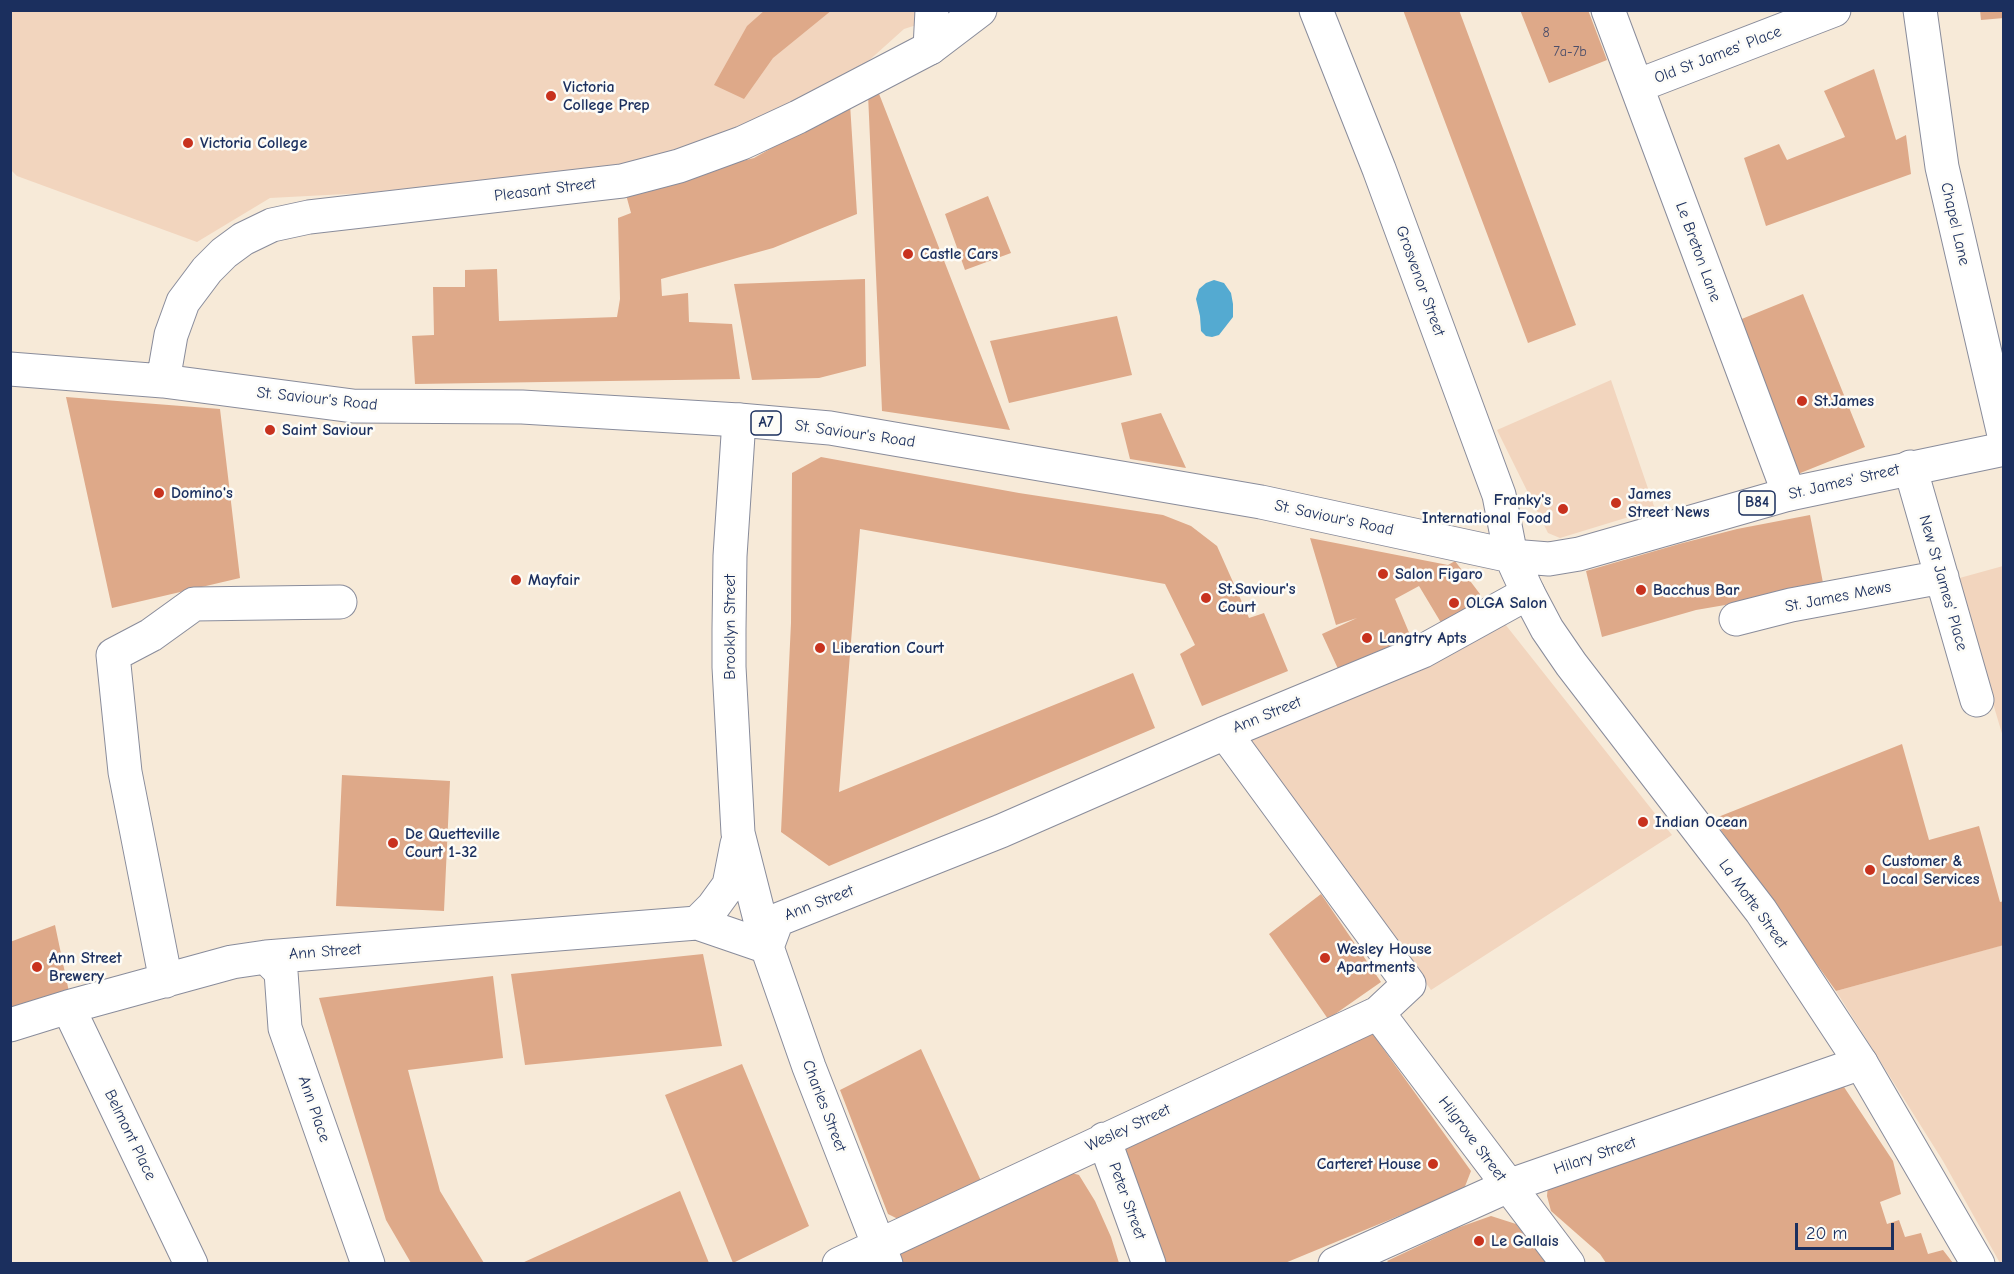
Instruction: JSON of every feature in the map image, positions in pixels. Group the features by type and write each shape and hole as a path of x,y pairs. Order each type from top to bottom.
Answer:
{"street":[{"path":"930,48 932,10"},
{"name":"Pleasant Street","path":"163,381 171,335 183,302 207,270 224,253 243,239 272,225 309,217 622,181 679,166 742,143 789,122 930,48 980,10"},
{"name":"Grosvenor Street","path":"1316,10 1383,181 1499,495 1511,556"},
{"name":"Le Breton Lane","path":"1608,10 1789,494"},
{"name":"Old St James' Place","path":"1636,86 1834,10"},
{"name":"Chapel Lane","path":"1920,10 1942,167 2004,435"},
{"name":"St. Saviour's Road","path":"10,369 163,381 353,405 522,407 830,428 1261,502 1511,556"},
{"name":"Brooklyn Street","path":"739,420 730,556 729,628 738,833 767,947"},
{"name":"St. James' Street","path":"1511,556 1549,560 1579,554 1789,494 2004,449"},
{"name":"New St James' Place","path":"1910,467 1977,700"},
{"name":"La Motte Street","path":"1511,556 1528,593 1571,664 1761,911 1861,1063 1978,1263"},
{"name":"St. James Mews","path":"1736,619 1791,605 1941,577"},
{"name":"Ann Street","path":"10,1025 232,962 266,957 697,923 767,947 777,920 930,867 1001,831 1225,733 1423,651 1528,593"},
{"path":"166,981 125,772 113,655 151,635 194,604 340,602"},
{"name":"Wesley Street","path":"839,1263 882,1254 1104,1139 1393,1026 1409,984 1225,733"},
{"name":"Brooklyn Street","path":"697,923 713,907 729,885 738,833"},
{"name":"Charles Street","path":"767,947 808,1067 882,1254"},
{"name":"Ann Place","path":"266,957 280,972 285,1028 368,1263"},
{"name":"Belmont Place","path":"68,1007 191,1263"},
{"name":"Hilgrove Street","path":"1393,1026 1508,1186 1568,1263"},
{"name":"Hilary Street","path":"1335,1263 1376,1255 1508,1186 1861,1063"},
{"name":"Peter Street","path":"1104,1139 1149,1263"}],"shaded area":[{"name":"Victoria College","path":"11,11 956,11 904,29 855,73 755,126 637,165 365,193 270,198 197,242 17,176 11,170"},
{"path":"1611,380 1655,509 1560,538 1548,533 1497,430"},
{"path":"2003,566 2003,737 1956,579"},
{"path":"1501,619 1672,835 1431,990 1244,738"},
{"path":"2003,945 2003,1263 2000,1263 1943,1161 1836,991"}],"water":[{"path":"1214,280 1224,283 1231,293 1233,317 1219,335 1212,337 1206,336 1201,331 1196,299 1199,289"}],"building":[{"path":"765,10 832,10 773,58 744,99 714,85 747,26"},
{"path":"1403,10 1459,10 1576,325 1528,343"},
{"path":"1520,10 1588,10 1607,60 1549,83"},
{"path":"1980,10 2004,10 2004,18 1981,20"},
{"path":"1874,69 1896,140 1906,135 1911,174 1766,226 1744,158 1779,144 1787,160 1845,137 1824,91"},
{"name":"Castle Cars","path":"876,86 1010,430 882,411 868,94"},
{"path":"850,104 857,214 773,248 661,279 662,296 688,293 689,322 732,324 740,379 415,384 412,336 434,335 433,287 465,287 465,270 497,269 499,321 617,317 620,299 618,218 631,213 625,191 754,158"},
{"path":"988,196 1011,253 965,270 945,214"},
{"path":"865,279 866,366 819,378 752,380 734,284"},
{"name":"St.James","path":"1803,294 1865,447 1788,478 1727,325"},
{"path":"1117,316 1132,375 1009,403 990,341"},
{"name":"Domino's","path":"66,397 220,409 240,578 112,608"},
{"path":"1161,413 1186,468 1130,459 1121,423"},
{"name":"Liberation Court","path":"821,457 1019,493 1163,515 1191,526 1217,546 1249,618 1264,613 1288,671 1202,706 1180,654 1195,645 1165,584 860,529 839,792 1133,673 1155,728 829,866 781,832 791,623 792,473"},
{"path":"1810,515 1824,588 1696,610 1602,637 1586,571 1737,529"},
{"path":"1310,538 1448,565 1455,561 1480,594 1478,605 1443,626 1419,586 1395,599 1413,642 1339,671 1322,634 1357,618 1336,625"},
{"name":"Customer & Local Services","path":"1902,744 1929,840 1979,826 2000,902 2004,901 2004,945 1836,991 1713,819"},
{"name":"De Quetteville Court 1-32","path":"342,775 450,781 444,911 336,906"},
{"name":"Wesley House Apartments","path":"1321,894 1381,982 1328,1019 1269,934"},
{"name":"Ann Street Brewery","path":"55,925 69,992 10,1009 10,942"},
{"path":"703,954 722,1046 525,1065 511,974"},
{"path":"493,976 503,1058 408,1070 440,1191 484,1263 411,1263 386,1220 319,998"},
{"path":"1372,1033 1471,1171 1464,1189 1285,1263 1161,1263 1143,1215 1124,1144"},
{"path":"921,1049 982,1183 900,1220 888,1214 840,1090"},
{"path":"742,1064 809,1226 733,1263 665,1095"},
{"path":"1844,1087 1893,1161 1901,1194 1880,1202 1887,1224 1899,1220 1905,1237 1921,1233 1928,1254 1943,1250 1953,1263 1606,1263 1600,1254 1551,1211 1547,1196 1548,1184"},
{"path":"1064,1171 1079,1175 1095,1201 1111,1237 1119,1263 900,1263 898,1259 902,1246"},
{"path":"680,1191 709,1263 522,1263"},
{"name":"Le Gallais","path":"1491,1216 1516,1224 1546,1263 1389,1263 1387,1261 1457,1228"}],"place":[{"name":"Victoria College Prep","path":"551,96"},
{"name":"Victoria College","path":"188,143"},
{"name":"Castle Cars","path":"908,254"},
{"name":"St.James","path":"1802,401"},
{"name":"Saint Saviour","path":"270,430"},
{"name":"Domino's","path":"159,493"},
{"name":"James Street News","path":"1616,503"},
{"name":"Franky's International Food","path":"1563,509"},
{"name":"Salon Figaro","path":"1383,574"},
{"name":"Mayfair","path":"516,580"},
{"name":"Bacchus Bar","path":"1641,590"},
{"name":"St.Saviour's Court","path":"1206,598"},
{"name":"OLGA Salon","path":"1454,603"},
{"name":"Langtry Apts","path":"1367,638"},
{"name":"Liberation Court","path":"820,648"},
{"name":"Indian Ocean","path":"1643,822"},
{"name":"De Quetteville Court 1-32","path":"393,843"},
{"name":"Customer & Local Services","path":"1870,870"},
{"name":"Wesley House Apartments","path":"1325,958"},
{"name":"Ann Street Brewery","path":"37,967"},
{"name":"Carteret House","path":"1433,1164"},
{"name":"Le Gallais","path":"1479,1241"}]}
